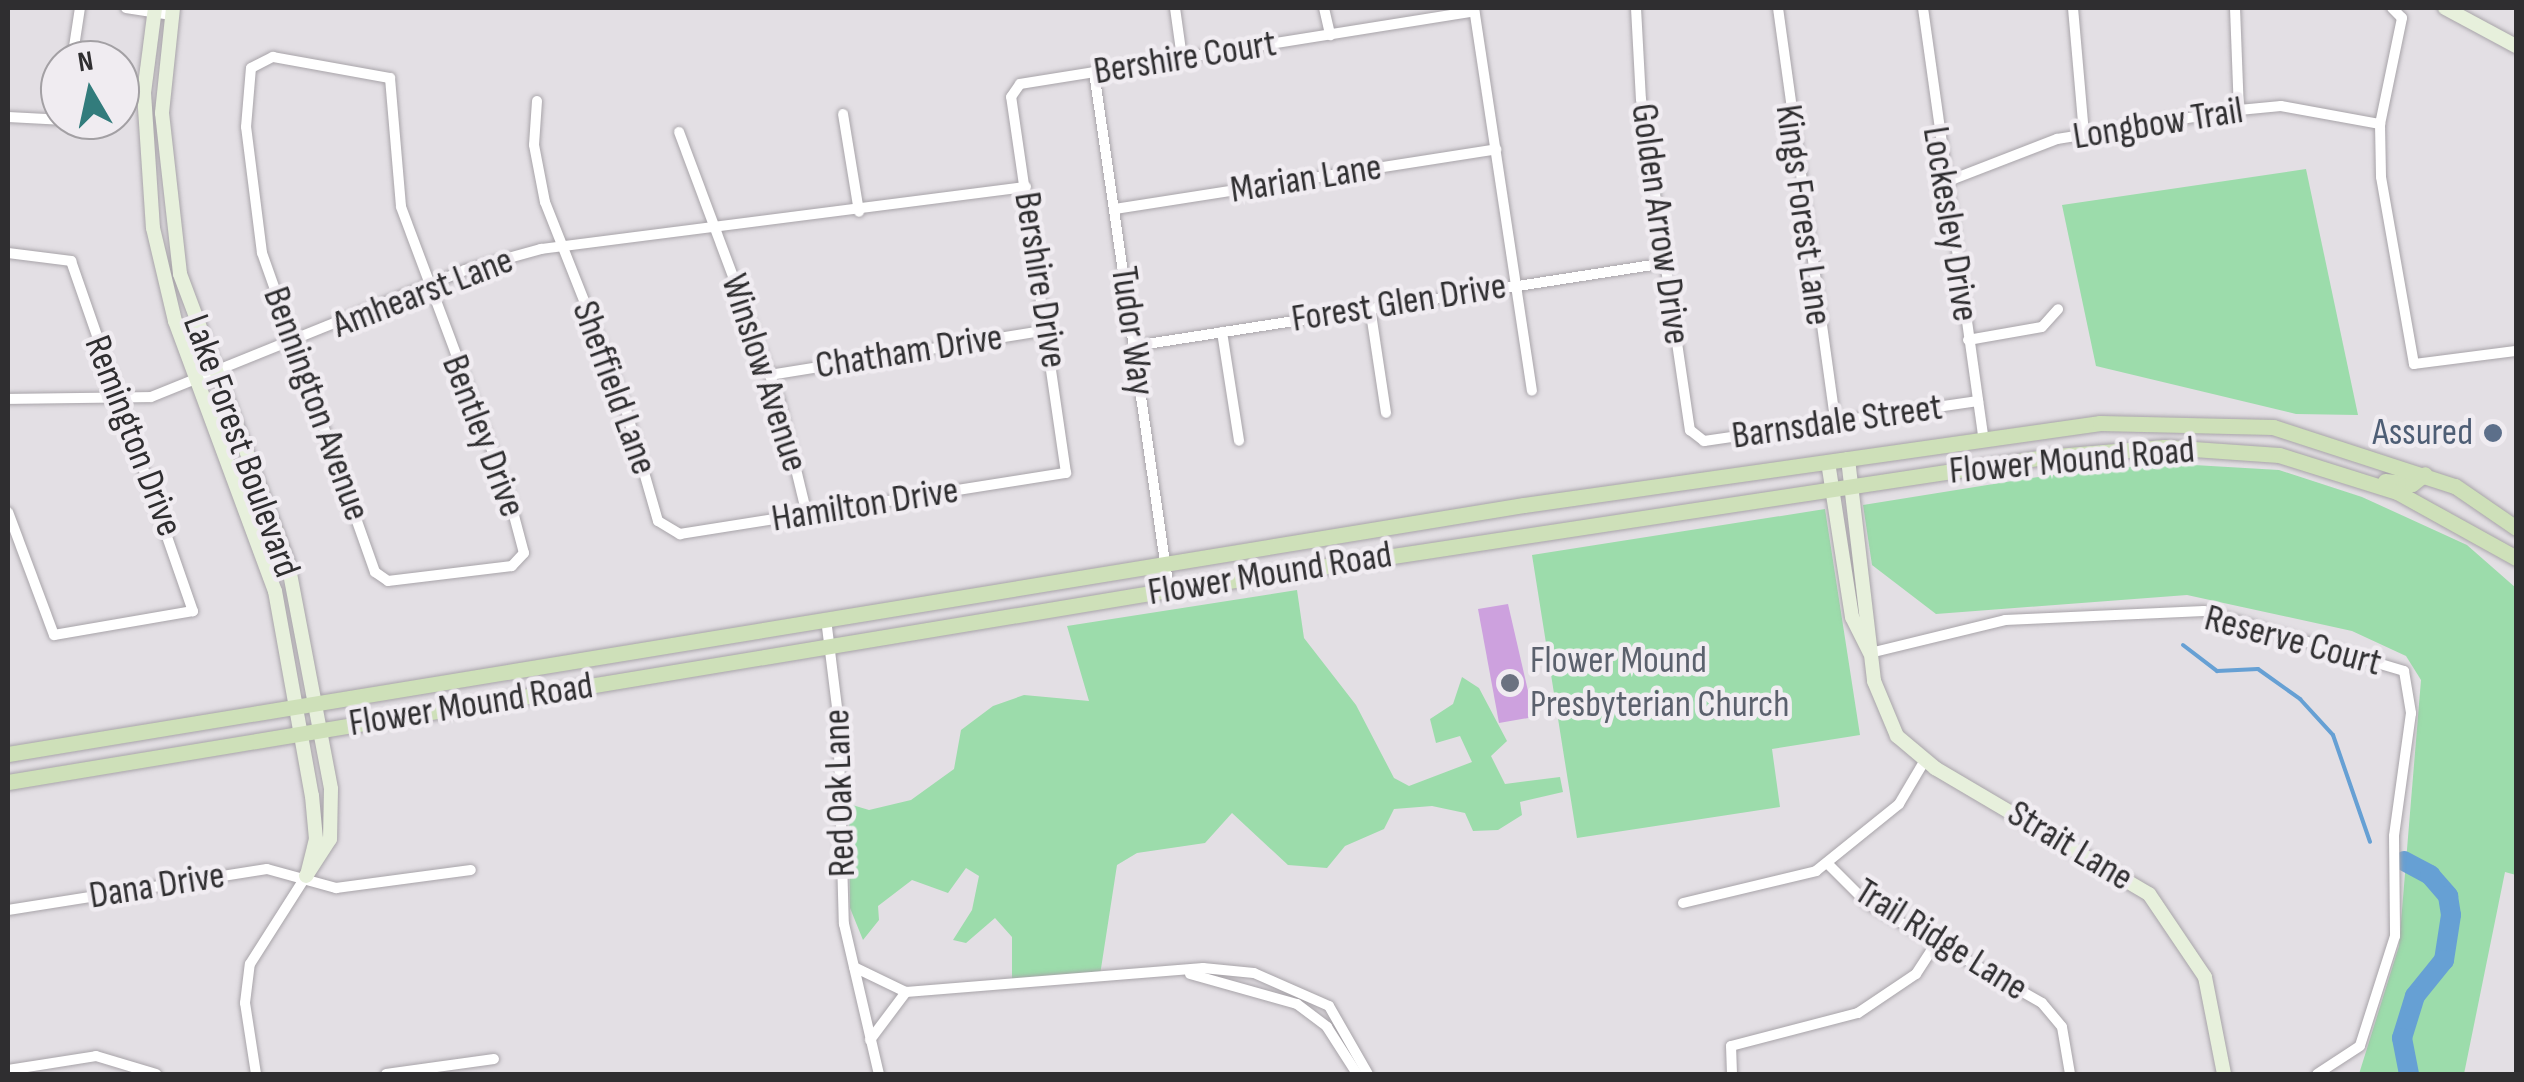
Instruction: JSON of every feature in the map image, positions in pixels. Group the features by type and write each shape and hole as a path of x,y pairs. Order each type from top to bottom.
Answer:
{"main road":[{"name":"Flower Mound Road","path":"8,754 1524,505 2148,420 2273,427 2425,474 2516,528"},
{"name":"Flower Mound Road","path":"8,782 1529,534 1852,485 2165,447 2279,455 2356,476 2459,520 2516,558"},
{"path":"2356,476 2412,484 2425,474"},
{"path":"1524,505 1529,534"}],"street":[{"path":"75,40 80,8"},
{"path":"126,8 172,12"},
{"path":"1175,8 1182,58"},
{"path":"1324,8 1330,35"},
{"name":"Golden Arrow Drive","path":"1636,8 1665,263 1697,437"},
{"name":"Kings Forest Lane","path":"1778,8 1834,421"},
{"name":"Lockesley Drive","path":"1923,8 1943,183 1984,440"},
{"path":"2073,8 2084,135"},
{"path":"2234,8 2239,110"},
{"path":"2445,8 2516,46"},
{"path":"1474,9 1532,391"},
{"name":"Bershire Court","path":"1016,89 1094,72 1474,9"},
{"name":"Lake Forest Boulevard","path":"154,10 144,93 148,194 167,295 269,569 302,733 316,839 306,876"},
{"path":"2396,11 2380,124 2388,228 2414,364 2516,351"},
{"name":"Lake Forest Boulevard","path":"172,12 162,70 166,193 180,274 282,543 321,730 332,828 325,857 306,876 250,964 245,1003 256,1074"},
{"name":"Bennington Avenue","path":"376,572 262,253 250,183 247,109 258,59 390,78"},
{"name":"Tudor Way","path":"1094,72 1169,590"},
{"name":"Bentley Drive","path":"376,572 388,581 520,561 508,493 426,285 400,207 390,78"},
{"name":"Bershire Drive","path":"1016,89 1066,473"},
{"name":"Sheffield Lane","path":"537,101 536,160 562,245 664,530"},
{"name":"Longbow Trail","path":"1943,183 2084,135 2239,110 2281,106 2380,124"},
{"path":"843,114 859,212"},
{"path":"8,117 40,119"},
{"name":"Winslow Avenue","path":"679,132 770,376 807,516"},
{"name":"Marian Lane","path":"1116,209 1496,149"},
{"name":"Amhearst Lane","path":"8,400 116,403 215,374 426,285 562,245 717,231 1026,187"},
{"name":"Remington Drive","path":"8,253 71,261 116,403 193,611 54,635 8,512"},
{"name":"Forest Glen Drive","path":"1134,346 1665,263"},
{"path":"1370,307 1386,413"},
{"path":"1968,340 2042,328 2058,308"},
{"name":"Chatham Drive","path":"770,376 1048,330"},
{"path":"1222,332 1239,441"},
{"name":"Barnsdale Street","path":"1697,437 1978,401"},
{"name":"Strait Lane","path":"1848,459 1874,634 1870,653"},
{"name":"Strait Lane","path":"1828,462 1852,617 1870,653 1894,728 1925,760 2149,894 2205,977 2224,1074"},
{"name":"Hamilton Drive","path":"664,530 807,516 1066,473"},
{"name":"Reserve Court","path":"1870,653 2004,620 2204,611 2404,671 2411,713 2394,836 2395,936 2360,1046 2318,1074"},
{"name":"Red Oak Lane","path":"826,619 844,924 879,1074"},
{"path":"1682,903 1768,888 1827,863 1899,804 1925,760"},
{"name":"Trail Ridge Lane","path":"1827,863 1868,904 2055,1016 2070,1074"},
{"name":"Dana Drive","path":"8,910 268,869 368,888 471,870"},
{"path":"1732,1074 1731,1046 1858,1013 1916,974 1936,942"},
{"path":"854,966 906,992 1254,973 1319,998 1347,1028 1368,1074"},
{"path":"1190,974 1297,1004 1327,1026 1357,1074"},
{"path":"870,1040 906,992"},
{"path":"8,1070 116,1058 156,1074"},
{"path":"386,1074 494,1058"},
{"path":"72,1060 74,1074"}],"green space":[{"path":"2306,169 2358,415 2296,414 2096,366 2062,205"},
{"path":"2194,465 2279,470 2362,497 2467,545 2516,588 2516,875 2505,872 2464,1074 2359,1074 2399,946 2421,680 2406,656 2352,631 2187,595 1936,614 1872,565 1863,505 2094,468"},
{"path":"1825,509 1860,735 1772,749 1780,807 1577,838 1532,555"},
{"path":"1297,590 1304,638 1356,705 1394,778 1409,786 1472,762 1460,736 1436,743 1430,719 1453,704 1462,677 1479,688 1507,741 1491,756 1505,784 1560,777 1563,792 1520,802 1522,815 1498,830 1473,831 1465,813 1432,806 1394,809 1384,829 1345,846 1327,868 1288,865 1232,813 1205,843 1137,853 1117,865 1100,975 1012,979 1012,937 995,918 966,943 953,940 972,910 979,876 966,868 948,893 912,880 878,906 879,920 863,940 850,908 849,804 869,810 911,800 954,769 961,730 993,706 1024,695 1089,701 1067,626"}],"building":[{"name":"Flower Mound Presbyterian Church","path":"1508,604 1534,717 1499,723 1478,609"}],"waterway":[{"path":"2183,645 2217,671 2258,669 2300,699 2333,735 2370,842"},
{"path":"2404,861 2430,875 2448,896 2451,915 2444,960 2415,996 2402,1038 2409,1074"}],"place":[{"name":"Assured","path":"2493,433"},
{"name":"Flower Mound Presbyterian Church","path":"1510,683"}]}
